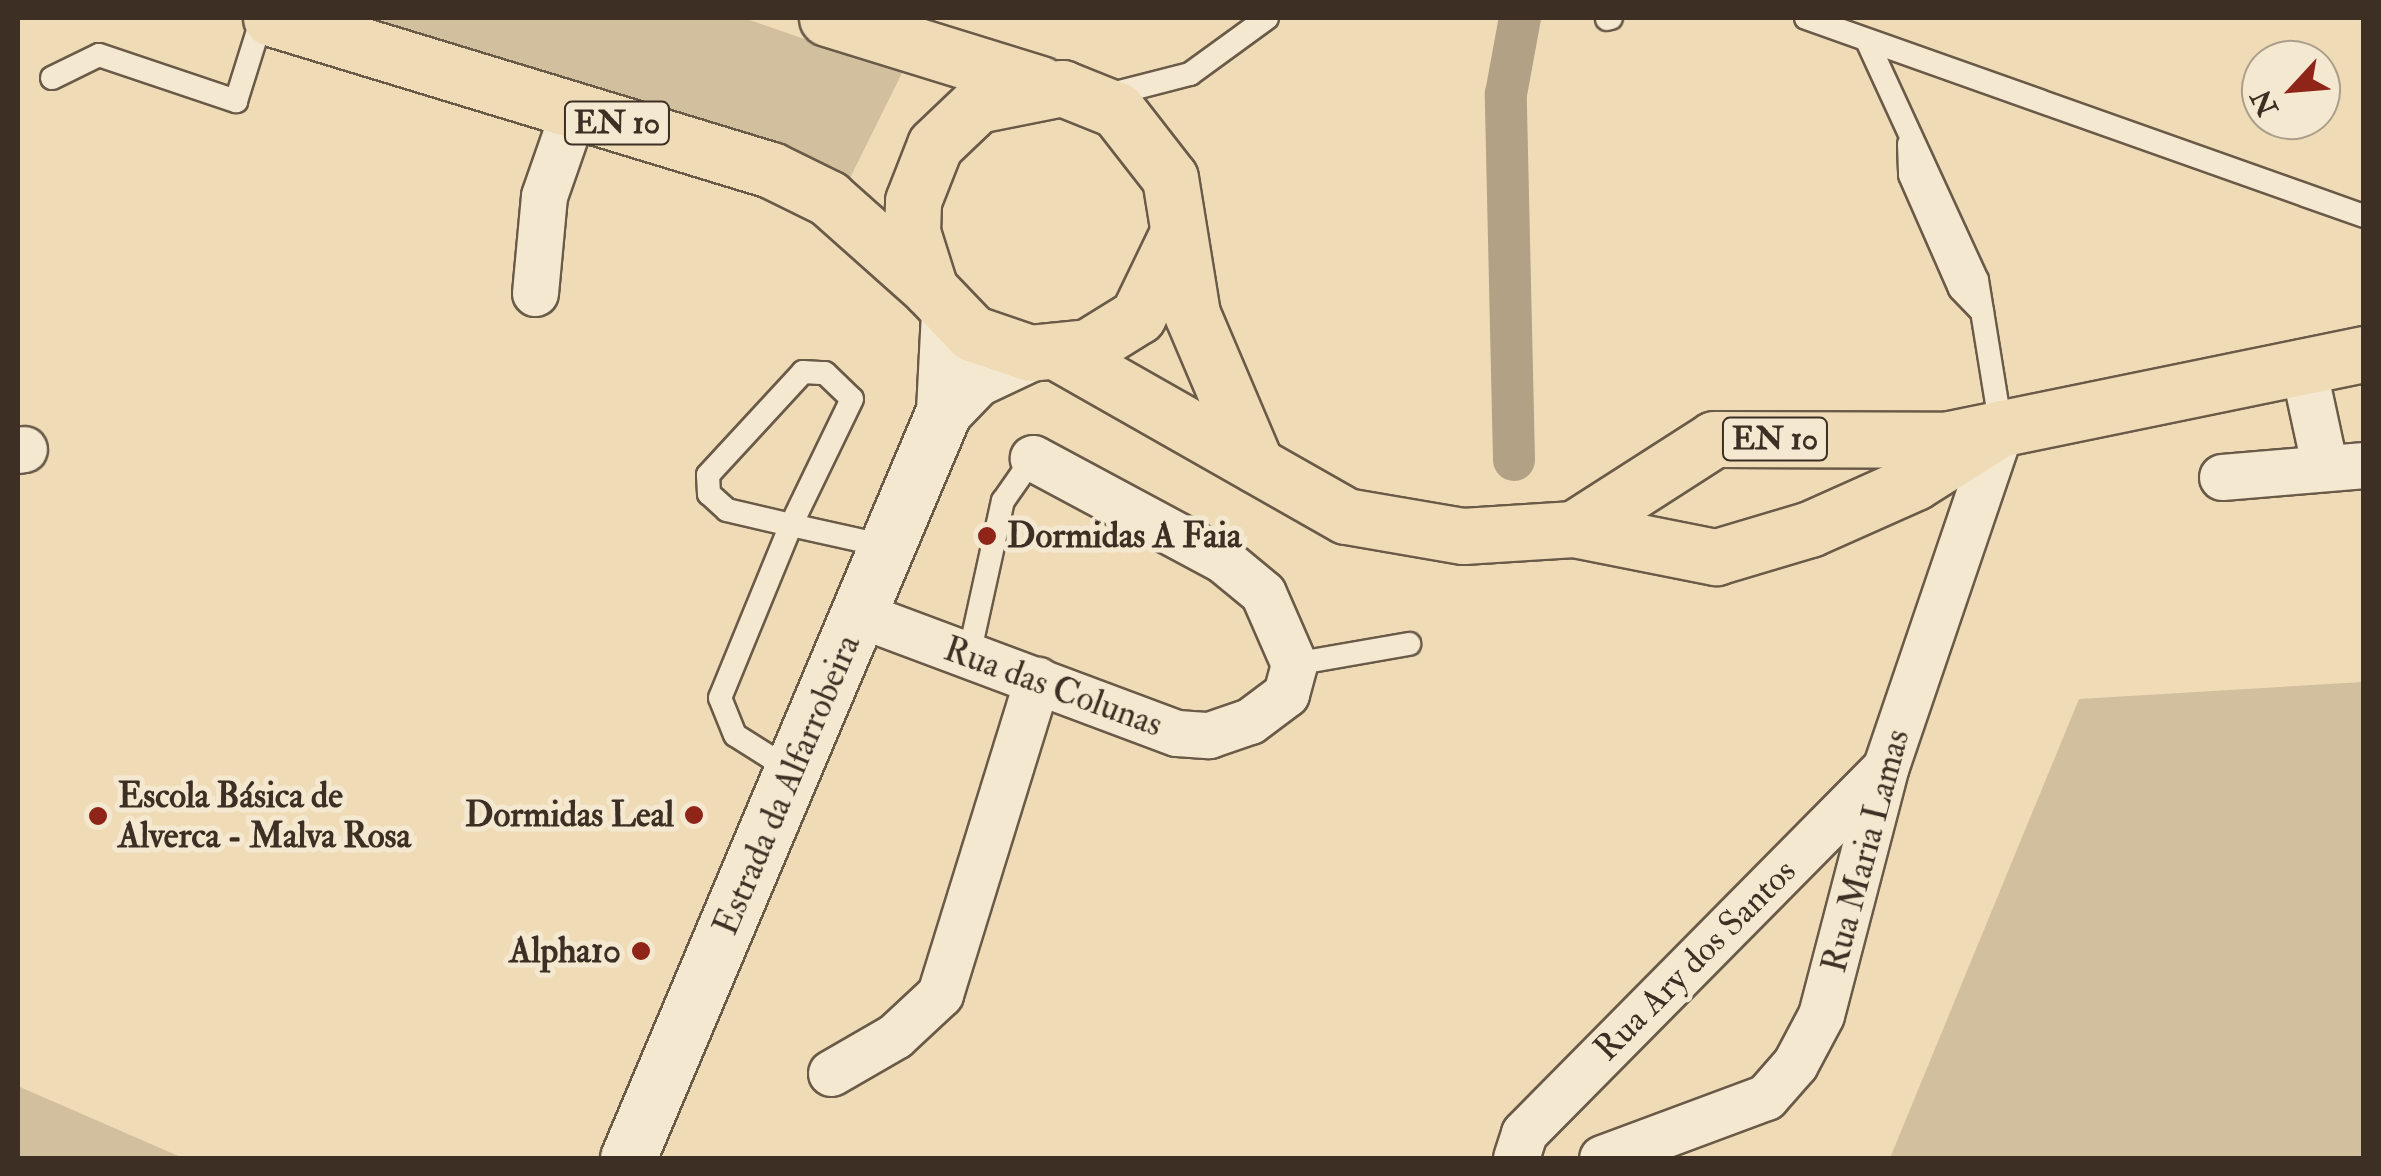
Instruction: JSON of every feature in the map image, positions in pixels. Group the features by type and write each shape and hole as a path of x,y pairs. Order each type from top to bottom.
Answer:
{"main road":[{"name":"EN 10","path":"270,18 770,170 828,198 972,333 1044,353 1256,465 1302,497 1400,530 1574,529 1714,439 1945,440 2302,362 2364,354"},
{"name":"EN 10","path":"827,18 970,69 1076,92 1158,152 1212,376 1256,465"},
{"path":"940,301 912,232 935,145 978,105 1076,92"},
{"path":"1044,353 1138,316 1176,237"},
{"name":"Estrada da Alfarrobeira","path":"940,301 944,411"},
{"name":"Estrada da Alfarrobeira","path":"628,1158 796,774 944,411 975,379 1044,353"},
{"path":"1574,529 1716,557 1761,547 1916,482 2002,428"}],"street":[{"path":"535,292 544,196 574,110"},
{"path":"2222,477 2344,467 2302,362"},
{"name":"Rua Maria Lamas","path":"1602,1158 1766,1097 1795,1064 1821,1015 1886,766 2002,428"},
{"path":"1034,458 1223,560 1264,593 1294,664"},
{"name":"Rua das Colunas","path":"858,614 1176,733 1210,735 1286,694 1294,664"},
{"path":"831,1072 895,1036 940,994 1037,680"},
{"name":"Rua Ary dos Santos","path":"1516,1158 1524,1133 1886,766"}],"lane":[{"path":"52,78 99,55 236,101 262,18"},
{"path":"1076,92 1146,92 1190,74 1267,18"},
{"path":"1806,18 2364,216"},
{"path":"1868,43 1908,144 1928,168 1982,312 2002,428"},
{"path":"796,774 736,735 720,698 790,526 850,414 846,386 825,373 793,378 708,475 708,494 727,510 790,526 886,546"},
{"path":"969,655 1003,500 1034,458"},
{"path":"1294,664 1410,644"}],"shaded area":[{"path":"340,18 744,18 902,73 850,178"},
{"path":"2363,682 2363,1158 1890,1158 2079,699"},
{"path":"20,1087 183,1158 18,1158"}],"waterway":[{"path":"1514,460 1506,94 1520,18"}],"place":[{"name":"Dormidas A Faia","path":"987,536"},
{"name":"Dormidas Leal","path":"694,815"},
{"name":"Escola Básica de Alverca - Malva Rosa","path":"98,816"},
{"name":"Alpha10","path":"641,951"}]}
